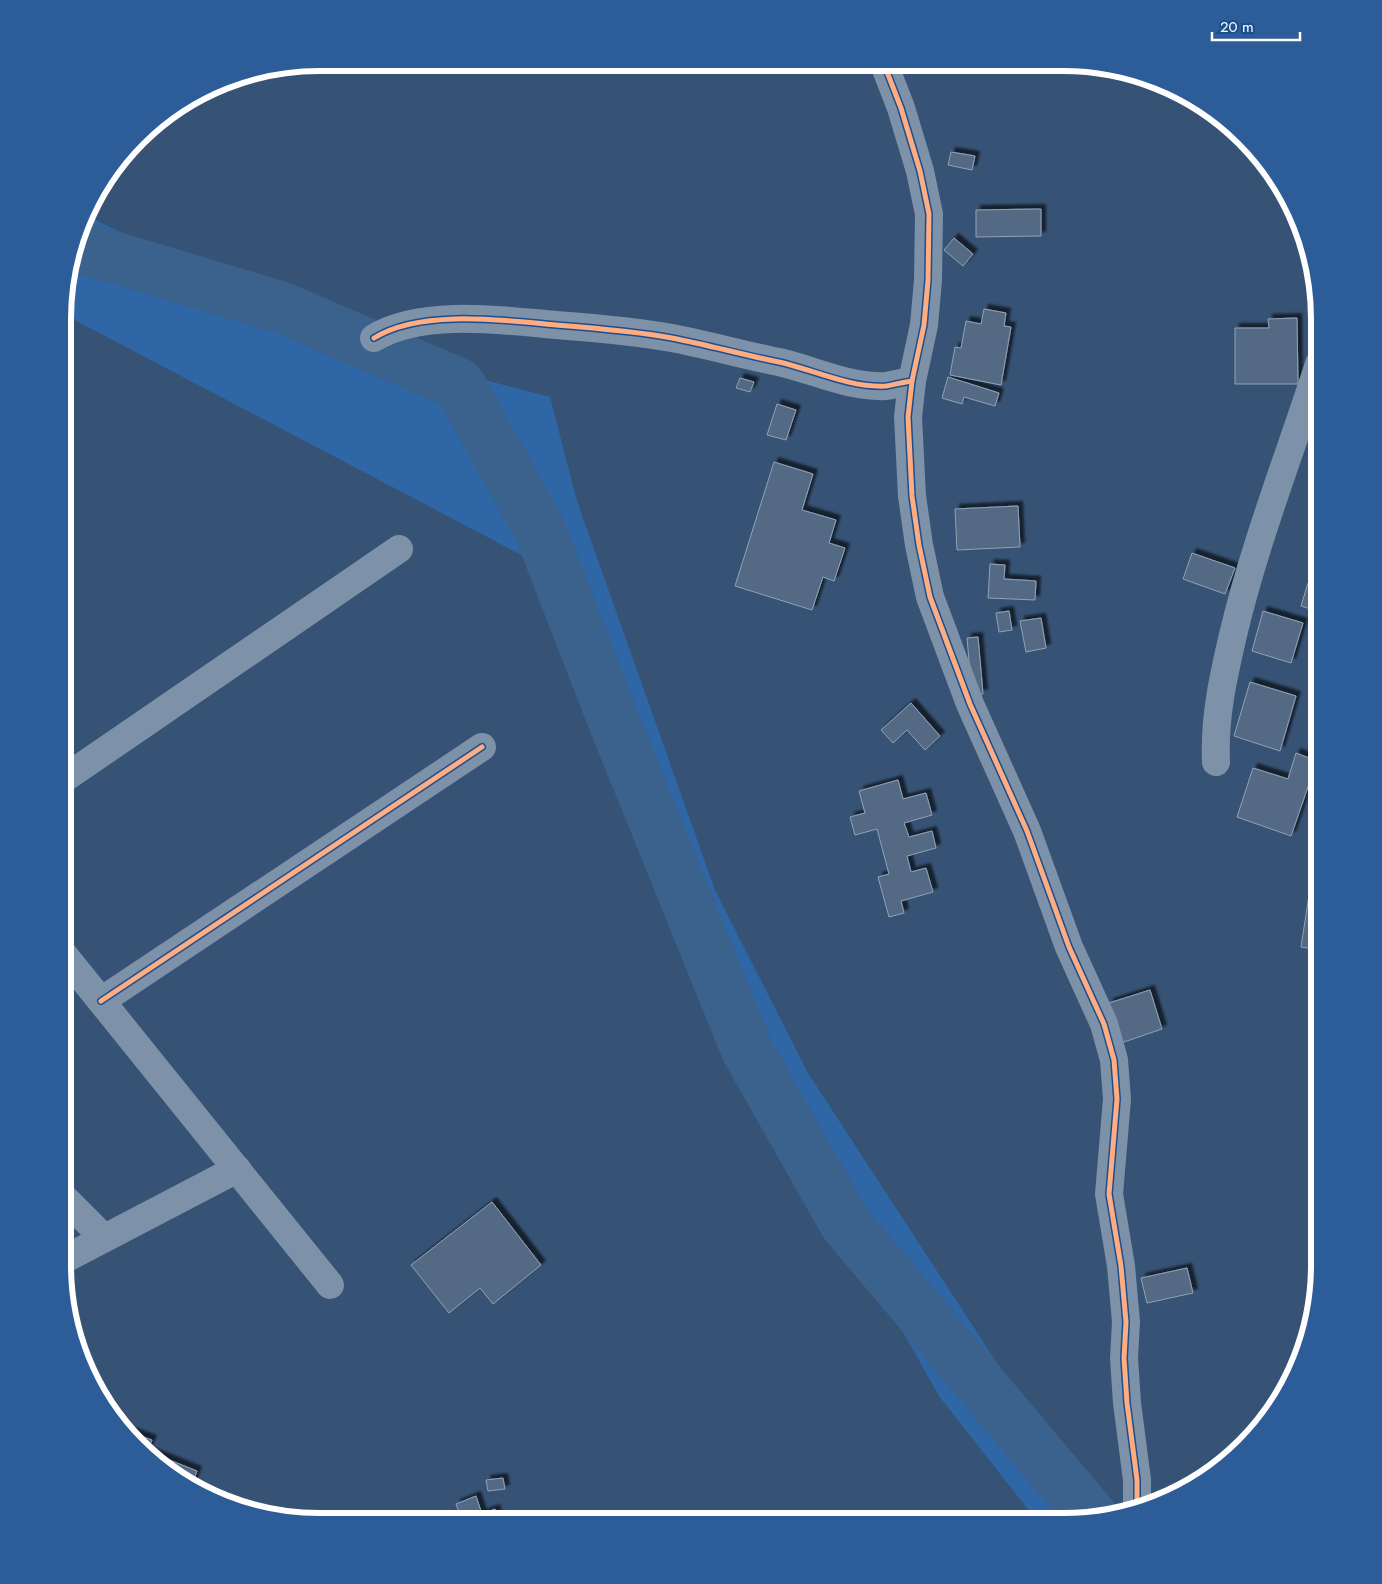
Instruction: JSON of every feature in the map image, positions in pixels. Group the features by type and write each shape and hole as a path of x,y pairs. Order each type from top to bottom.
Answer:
{"street":[{"path":"887,71 901,108 920,171 929,214 928,280 924,325 912,381 908,417 909,457 918,546 930,597 970,704 1027,831 1069,947 1104,1024 1114,1060 1117,1098 1110,1194 1121,1266 1125,1313 1127,1403 1137,1480 1137,1502"},
{"path":"374,338 388,329 428,321 474,319 530,323 640,332 675,338 792,365 855,384 886,386 912,381"},
{"path":"1216,762 1215,732 1219,694 1241,602 1275,491 1311,389"},
{"path":"71,774 399,549"},
{"path":"102,1001 482,747"},
{"path":"71,963 330,1285"},
{"path":"71,1255 237,1169"},
{"path":"71,1205 104,1238"}],"shaded area":[{"path":"93,219 365,349 550,397 577,501 715,890 808,1073 1093,1511 1031,1513 939,1396 787,1126 696,930 571,581 71,318 76,271 84,239"}],"building":[{"path":"951,152 975,156 972,170 948,165"},
{"path":"1041,209 1041,236 976,237 976,210"},
{"path":"954,238 973,254 963,266 944,250"},
{"path":"984,309 1006,313 1004,326 1011,327 1001,385 950,375 955,347 961,348 966,321 981,324"},
{"path":"1297,318 1298,384 1235,384 1235,328 1269,328 1268,319"},
{"path":"948,377 999,393 995,406 964,397 962,404 942,398"},
{"path":"740,378 754,382 750,392 736,388"},
{"path":"777,404 796,410 786,440 767,435"},
{"path":"774,462 813,474 802,510 836,520 829,543 845,548 834,581 823,577 812,610 735,586"},
{"path":"1018,506 1020,547 957,550 955,509"},
{"path":"1192,553 1235,568 1225,594 1183,579"},
{"path":"990,564 1005,565 1004,579 1036,581 1035,600 988,598"},
{"path":"1308,583 1311,584 1311,609 1301,606"},
{"path":"1009,611 1012,630 999,632 996,613"},
{"path":"1263,611 1303,623 1291,663 1252,651"},
{"path":"1041,618 1046,648 1026,652 1020,621"},
{"path":"978,637 983,694 972,694 967,638"},
{"path":"1250,682 1296,696 1280,751 1234,736"},
{"path":"911,703 940,736 925,750 907,730 893,743 881,730"},
{"path":"1296,753 1311,759 1311,778 1291,836 1237,817 1253,768 1288,779"},
{"path":"898,780 903,799 926,793 932,815 904,823 909,837 932,831 936,848 907,856 911,872 926,868 933,892 901,901 904,913 889,917 878,877 889,874 877,829 855,835 850,817 865,813 859,791"},
{"path":"1311,882 1311,949 1301,947"},
{"path":"1150,990 1162,1029 1121,1043 1109,1003"},
{"path":"492,1202 541,1265 493,1304 480,1288 449,1313 411,1265"},
{"path":"1187,1268 1193,1293 1147,1303 1141,1278"},
{"path":"140,1436 152,1440 150,1445"},
{"path":"163,1457 197,1471 194,1479"},
{"path":"503,1478 505,1489 488,1491 486,1480"},
{"path":"476,1496 482,1513 459,1513 456,1504"},
{"path":"495,1509 496,1513 485,1513"}],"waterway":[{"path":"82,248 283,308 459,384 539,528 615,724 747,1050 845,1223 1088,1511"}],"cycle path":[{"path":"887,71 901,108 920,171 929,214 928,280 924,325 912,381 908,417 912,496 919,545 930,597 970,704 1027,831 1069,947 1104,1024 1114,1060 1117,1099 1109,1194 1121,1266 1126,1322 1124,1358 1127,1403 1137,1480 1137,1502"},
{"path":"374,338 393,329 414,323 438,320 487,319 614,330 672,338 792,365 832,378 859,384 886,386 912,381"},
{"path":"101,1001 482,747"}]}
